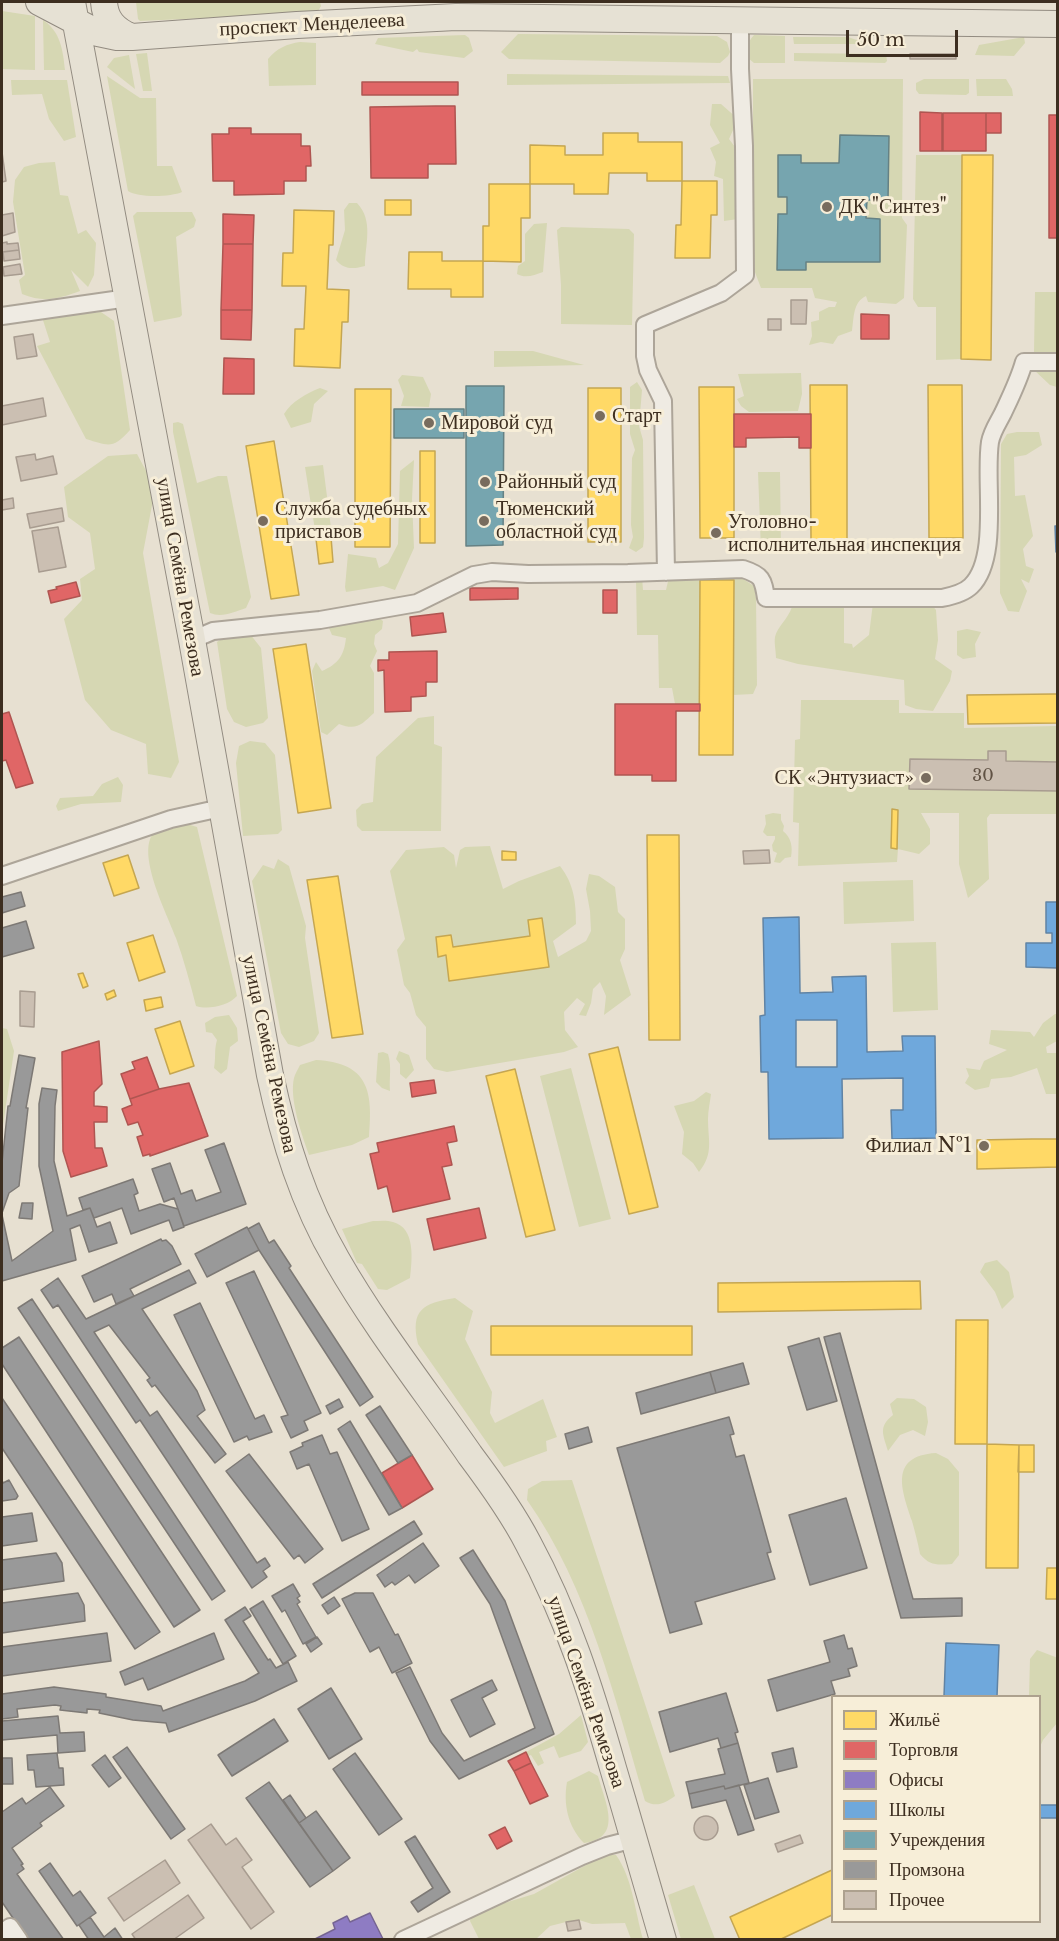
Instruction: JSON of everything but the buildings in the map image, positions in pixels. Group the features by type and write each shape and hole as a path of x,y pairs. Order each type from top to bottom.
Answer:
{"main road":[{"name":"проспект Менделеева","path":"39,2 75,7 98,33 117,37 333,12 497,17 1058,24"},
{"path":"104,2 108,20 122,33 132,37"},
{"name":"улица Семёна Ремезова","path":"75,7 87,83 192,640 270,1075 286,1143 318,1225 338,1261 499,1495 542,1569 584,1671 663,1940"},
{"path":"87,83 96,57 111,45 132,37"}],"street":[{"path":"666,572 663,401 648,370 645,356 645,325 721,293 745,274 740,20"},
{"path":"2,316 128,298"},
{"path":"192,640 213,631 320,620 417,603 474,575 492,572 528,574 666,572 743,568 756,573 764,582 766,598 942,598 955,595 970,587 979,577 986,555 989,458 993,430 1024,362 1058,362"},
{"path":"2,876 171,819 221,808"},
{"path":"403,1940 607,1846 634,1839"},
{"path":"2,1933 10,1928 19,1940"}],"green space":[{"path":"136,2 320,2 321,6 317,13 140,21"},
{"path":"2,11 35,16 35,70 2,69"},
{"path":"43,20 57,36 62,49 65,70 44,70"},
{"path":"518,34 717,36 727,42 730,52 720,63 509,59 501,52"},
{"path":"465,35 469,38 473,51 464,58 419,52 417,49 413,52 375,44 378,38"},
{"path":"754,35 785,36 785,63 754,63 748,58 749,43"},
{"path":"793,37 848,37 868,44 794,44"},
{"path":"1024,37 1025,43 1014,56 975,55 979,45"},
{"path":"300,42 316,43 316,85 269,86 268,59 282,47"},
{"path":"147,53 152,91 143,91 136,54"},
{"path":"794,53 886,54 887,61 885,63 794,61"},
{"path":"129,55 135,89 107,67 114,58"},
{"path":"507,74 728,76 730,83 507,85"},
{"path":"107,76 140,98 156,98 157,166 172,166 182,192 155,196 139,195 128,191"},
{"path":"753,79 903,79 902,218 907,225 904,298 896,304 868,302 866,296 859,302 855,311 852,331 838,336 833,344 821,342 809,345 812,336 811,322 819,320 819,312 835,307 837,302 815,298 812,288 761,288 753,267"},
{"path":"924,79 969,79 969,93 966,95 919,94 916,90 916,83"},
{"path":"976,79 1006,79 1013,96 977,96"},
{"path":"11,80 67,80 76,137 64,141 49,119 42,94 12,95"},
{"path":"712,104 721,104 738,119 729,139 738,151 738,219 724,221 723,179 714,176 716,162 710,148 720,143 710,125"},
{"path":"916,155 962,155 961,359 936,360 936,307 918,307 913,299"},
{"path":"55,162 60,195 68,196 78,234 86,230 96,243 94,275 88,287 71,270 80,291 58,298 44,299 22,294 19,280 25,275 13,202 15,180 24,167"},
{"path":"349,203 357,203 367,225 365,266 357,268 346,267 336,260 345,230 344,210"},
{"path":"137,212 192,212 196,220 194,227 176,237 182,315 180,317 154,322 133,216"},
{"path":"547,223 543,272 527,276 517,274 518,266 525,261 525,234 534,224"},
{"path":"561,227 629,229 634,234 632,325 561,324 557,230"},
{"path":"1035,292 1057,292 1057,353 1034,352"},
{"path":"101,312 114,321 130,430 115,443 110,444 86,439 37,346 50,342 42,317"},
{"path":"494,351 533,351 584,365 494,367"},
{"path":"1034,370 1057,370 1057,387 1050,385"},
{"path":"801,373 802,394 798,411 749,412 741,406 737,399 744,396 738,374"},
{"path":"402,375 423,377 431,394 429,407 401,406 404,396 398,380"},
{"path":"637,382 642,390 639,426 643,440 644,538 643,547 636,552 629,548 633,537 631,525 632,458 635,450 630,434 630,387"},
{"path":"320,388 328,391 314,404 311,422 291,428 284,414 300,398"},
{"path":"173,423 183,424 197,483 218,476 227,476 251,597 246,608 232,613 219,615 210,613 173,432"},
{"path":"1039,432 1042,445 1026,455 1014,457 1015,496 1025,495 1033,536 1023,549 1026,566 1034,569 1029,583 1021,579 1027,591 1019,612 1008,611 1000,593 1001,444 1007,434"},
{"path":"137,454 151,480 153,500 143,553 179,762 171,778 148,774 146,744 111,730 85,700 64,619 82,600 80,579 95,569 90,533 68,517 64,487 108,456"},
{"path":"414,460 412,499 414,548 395,590 383,586 346,592 348,554 376,558 379,568 388,563 398,544 400,471"},
{"path":"323,465 331,528 315,530 305,467"},
{"path":"758,472 780,472 781,549 778,552 764,553 761,550"},
{"path":"737,575 754,586 756,598 757,685 753,694 733,695 733,580 700,580 700,704 675,704 672,688 659,688 658,635 637,635 636,578 642,577 643,590 666,590 669,577"},
{"path":"928,601 936,610 938,640 935,659 952,671 950,681 933,711 905,705 904,680 798,664 776,658 776,633 792,607 821,604 819,607 844,608 844,643 852,644 853,648 869,635 873,603 904,607 910,602"},
{"path":"377,617 383,621 382,629 375,635 374,644 377,651 370,666 374,673 374,713 355,726 339,724 327,735 321,732 312,671 316,662 322,671 336,662 342,655 346,638 332,635 329,628 334,624"},
{"path":"967,629 981,632 975,644 976,657 963,659 957,655 957,631"},
{"path":"250,634 261,648 268,718 263,723 246,727 234,722 227,709 217,642 221,639"},
{"name":"СК «Энтузиаст»","path":"801,700 899,700 899,713 964,713 964,728 1057,726 1057,814 990,814 987,818 989,879 968,898 959,864 959,813 921,813 930,829 930,844 919,854 898,849 897,862 798,866 799,823 793,822 795,740 800,739"},
{"path":"434,716 434,744 442,747 441,831 362,831 357,826 356,810 362,804 373,802 376,757 418,718"},
{"path":"250,741 265,743 275,755 282,830 278,834 243,836 236,763 239,746"},
{"path":"118,777 123,785 121,802 81,804 58,811 56,806 60,798 93,796 102,784"},
{"path":"781,814 783,831 790,839 791,846 791,857 785,858 780,863 774,862 777,853 773,851 772,845 775,836 767,836 763,832 766,824 765,815"},
{"path":"187,824 197,827 237,996 223,1005 212,1007 196,1006 179,946 155,886 149,857 152,835"},
{"path":"490,846 503,889 560,866 573,894 576,924 553,941 558,957 586,941 591,931 586,889 589,874 599,876 615,887 618,912 625,919 625,949 620,960 631,995 604,1015 606,996 600,982 593,989 586,1016 579,1015 585,1004 577,998 564,1012 565,1030 578,1047 564,1052 447,1072 434,1069 426,1059 426,1027 416,1015 410,993 404,985 397,950 405,939 390,871 406,850 444,847 454,855 456,868 460,850 465,847","holes":["542,918 548,967 449,981 446,955 438,956 436,937 451,935 453,947 530,936 528,920"]},
{"path":"278,859 289,866 306,926 305,938 319,1033 314,1041 299,1047 288,1044 281,1033 252,881 263,865 274,869"},
{"path":"913,880 914,921 844,924 843,882"},
{"path":"936,942 938,1010 893,1012 891,943"},
{"path":"1057,1014 1057,1041 1046,1047 1047,1053 1057,1053 1057,1094 1046,1094 1037,1068 1011,1077 991,1079 989,1087 975,1090 965,1083 969,1076 966,1068 980,1070 984,1061 1007,1050 989,1044 991,1030 1030,1032 1034,1037 1043,1023"},
{"path":"229,1015 237,1028 238,1041 230,1047 227,1069 221,1074 214,1068 217,1040 212,1033 206,1032 205,1023 215,1017"},
{"path":"2,1028 7,1029 14,1051 2,1132"},
{"path":"399,1051 409,1055 414,1070 406,1079 400,1074 400,1064 396,1059"},
{"path":"378,1053 388,1054 389,1059 390,1091 382,1088 376,1082"},
{"path":"316,1060 334,1062 347,1067 364,1082 370,1106 369,1137 352,1145 309,1155 297,1117 293,1087 294,1076 300,1065"},
{"path":"571,1068 611,1219 579,1227 540,1076"},
{"path":"706,1092 711,1094 708,1116 709,1147 707,1159 699,1172 693,1163 682,1154 684,1132 674,1106 694,1101"},
{"path":"373,1221 391,1221 400,1225 406,1231 411,1246 410,1278 387,1290 378,1289 362,1264 357,1263 342,1229"},
{"path":"997,1260 1009,1272 1014,1297 1002,1309 995,1292 980,1272 985,1263"},
{"path":"455,1298 473,1311 465,1339 492,1392 490,1413 495,1423 543,1399 557,1437 546,1441 547,1451 504,1467 418,1344 416,1323 422,1310 435,1303"},
{"path":"897,1398 914,1399 926,1407 928,1422 925,1436 913,1430 900,1435 888,1451 883,1431 885,1423 893,1415 890,1404"},
{"path":"936,1453 948,1459 959,1472 959,1555 952,1564 942,1565 927,1561 920,1554 905,1498 902,1477 911,1461"},
{"path":"572,1480 675,1796 660,1804 645,1801 611,1684 584,1607 549,1534 527,1500 528,1489 542,1481"},
{"path":"1037,1650 1058,1658 1057,1723 1041,1745 1041,1695 1029,1695 1030,1659"},
{"path":"581,1715 588,1742 581,1751 559,1758 554,1746 539,1752 544,1763 538,1766 531,1755 528,1756 526,1752 559,1734"},
{"path":"589,1771 598,1776 609,1817 604,1834 596,1840 584,1843 574,1830 568,1815 566,1790 567,1782"},
{"path":"604,1855 616,1855 622,1864 630,1885 643,1939 631,1939 625,1923 592,1924 579,1920 550,1926 536,1939 479,1939 470,1921 471,1918 501,1904 534,1894"},
{"path":"694,1885 715,1939 681,1939 668,1895"}],"place":[{"name":"ДК \"Синтез\"","path":"827,207"},
{"name":"Старт","path":"600,416"},
{"name":"Мировой суд","path":"429,423"},
{"name":"Районный суд","path":"485,482"},
{"name":"Служба судебных приставов","path":"263,521"},
{"name":"Тюменский областной суд","path":"484,521"},
{"name":"Уголовно- исполнительная инспекция","path":"716,533"},
{"name":"СК «Энтузиаст»","path":"926,778"},
{"name":"Филиал №1","path":"984,1146"}]}
